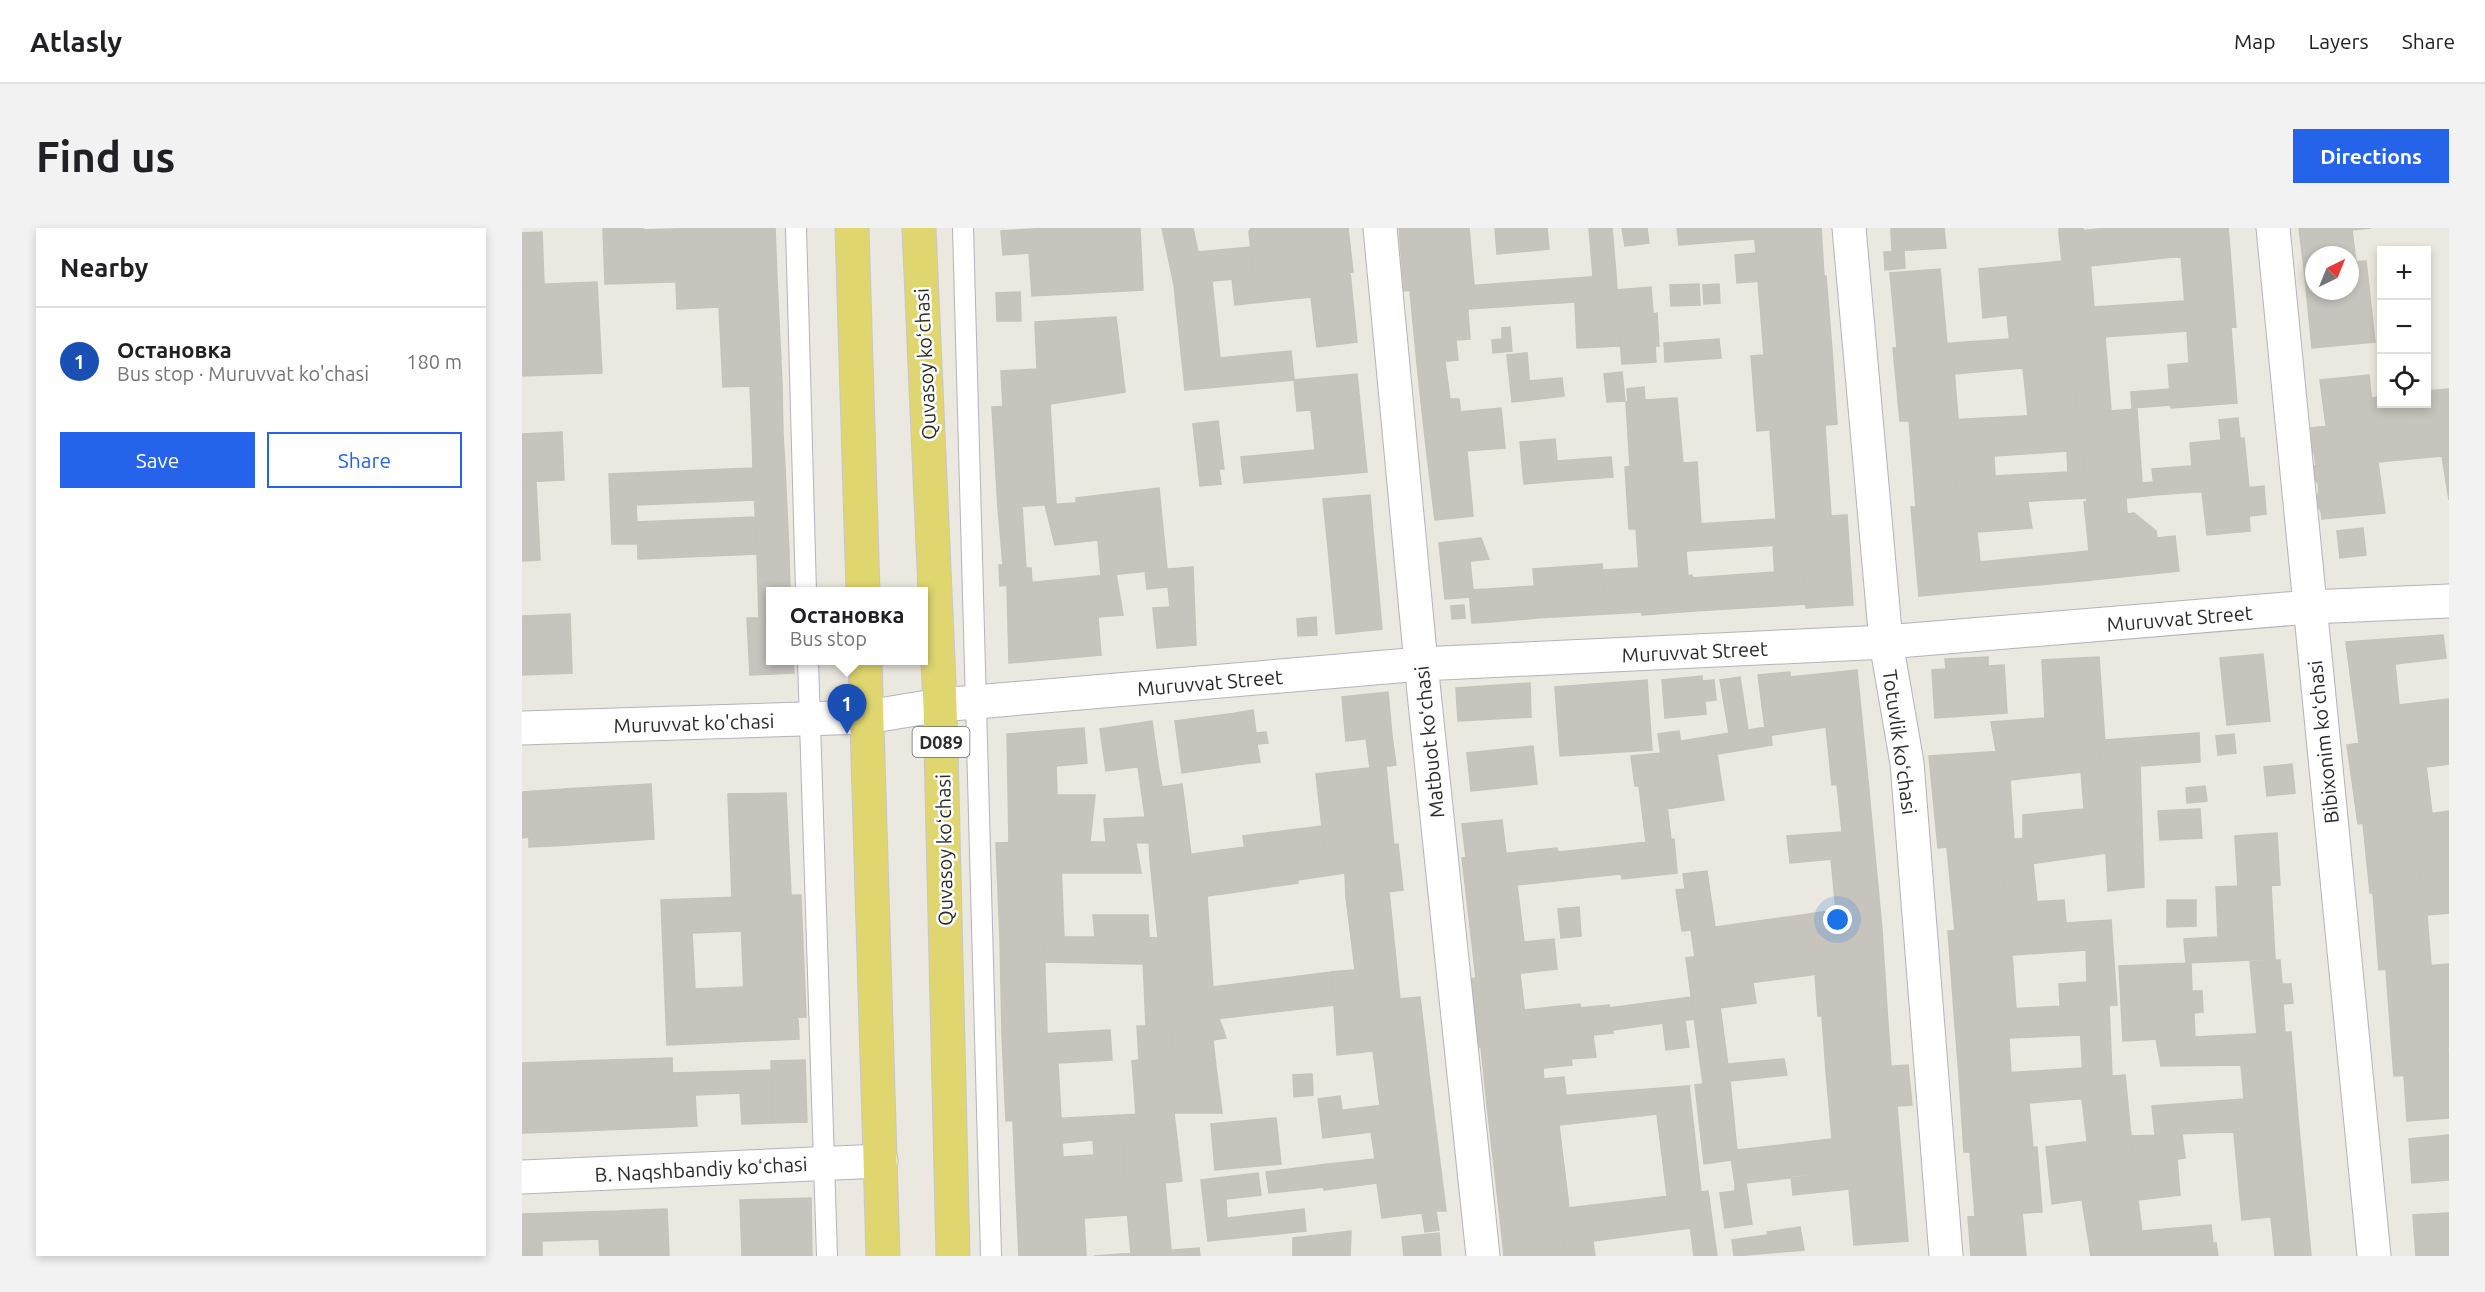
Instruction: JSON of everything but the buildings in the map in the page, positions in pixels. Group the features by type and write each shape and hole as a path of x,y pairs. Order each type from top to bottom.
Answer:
{"main road":[{"path":"852,228 863,587"},
{"name":"Quvasoy koʻchasi","path":"919,228 940,705 953,1256"},
{"path":"865,665 883,1256"}],"street":[{"name":"Matbuot koʻchasi","path":"1380,228 1421,664 1482,1256"},
{"name":"Totuvlik koʻchasi","path":"1849,228 1886,642 1906,763 1946,1256"},
{"name":"Bibixonim koʻchasi","path":"2273,228 2374,1256"},
{"name":"Muruvvat Street","path":"867,717 940,705 1421,664 1886,642 2310,607 2449,601"},
{"name":"Muruvvat ko'chasi","path":"522,728 867,717"},
{"name":"B. Naqshbandiy koʻchasi","path":"522,1177 881,1161"}],"lane":[{"path":"796,228 806,587"},
{"path":"963,228 991,1256"},
{"path":"807,665 827,1256"}],"place":[{"name":"Остановка","path":"847,734"}]}
